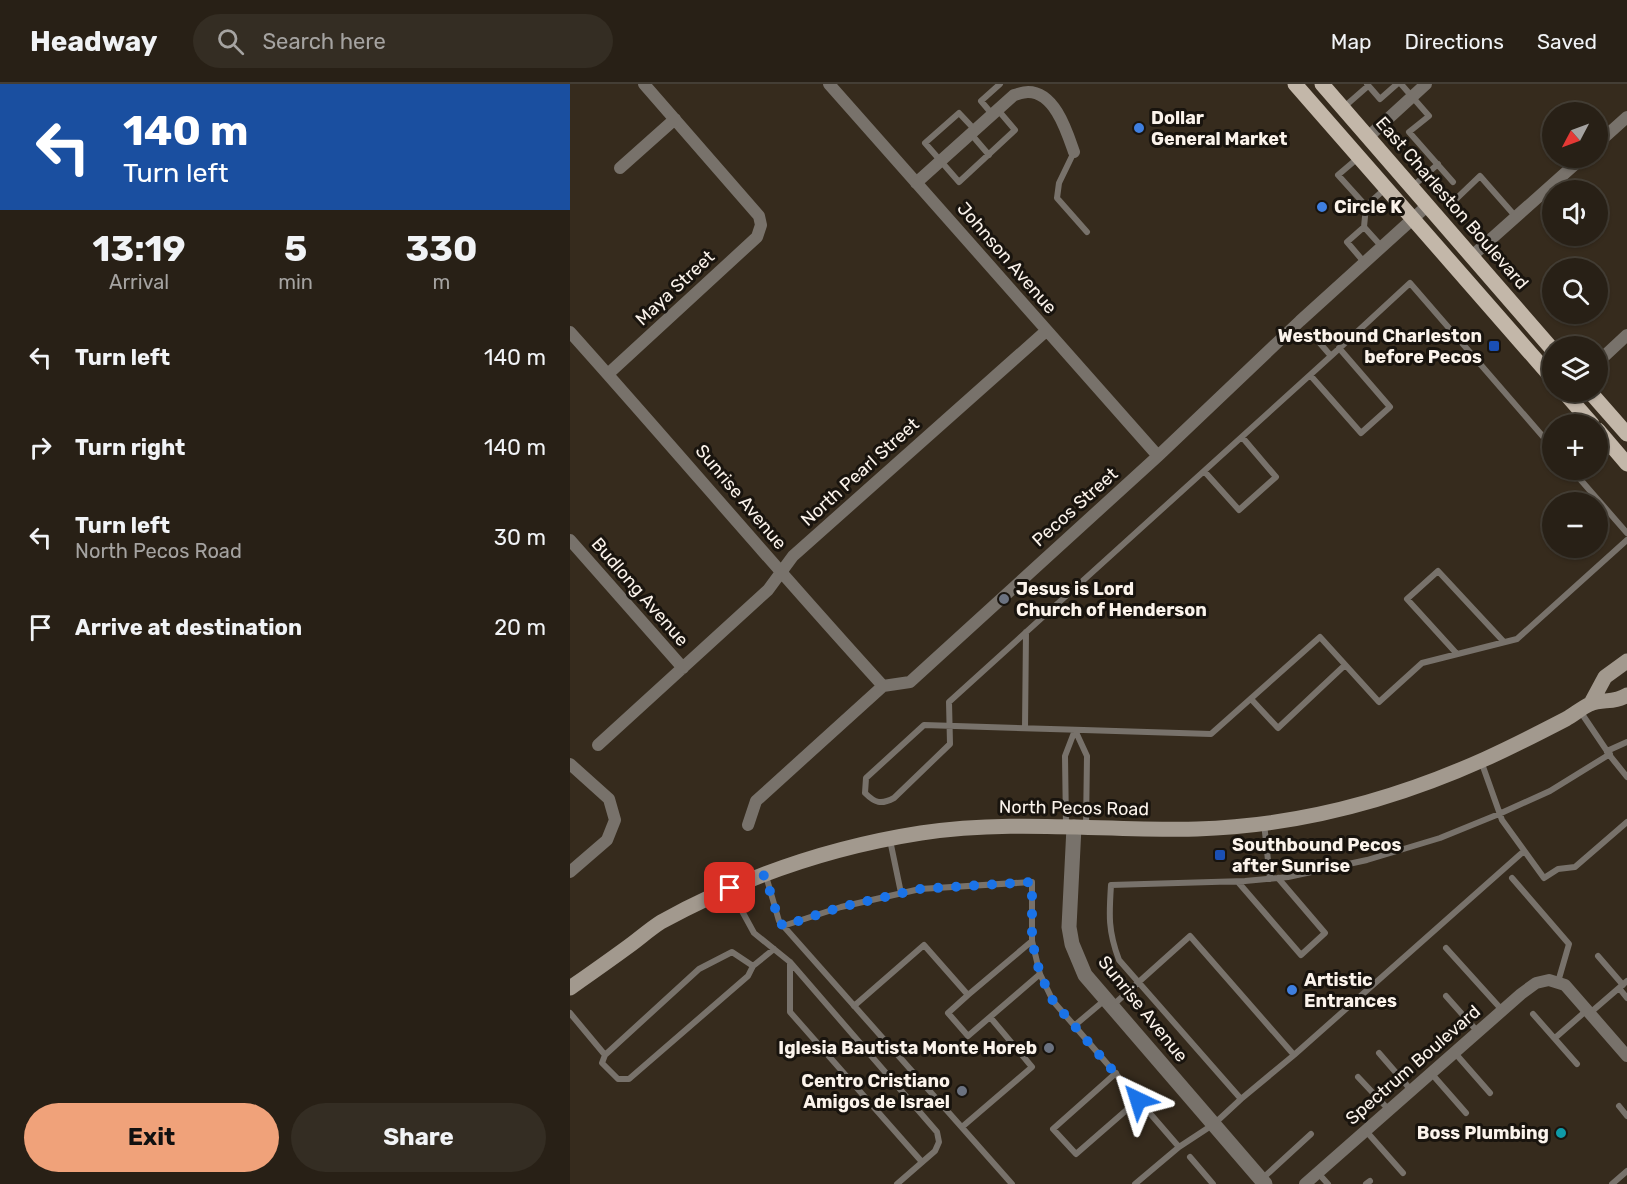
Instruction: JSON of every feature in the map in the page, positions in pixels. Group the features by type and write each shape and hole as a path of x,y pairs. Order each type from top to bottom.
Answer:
{"main road":[{"path":"1295,84 1542,366"},
{"name":"East Charleston Boulevard","path":"1324,85 1542,337"},
{"path":"1573,402 1583,414"},
{"path":"1600,402 1624,425"},
{"path":"1608,442 1627,464"},
{"path":"1586,707 1605,677 1627,661"},
{"name":"North Pecos Road","path":"570,988 659,924 730,888 807,860 922,833 985,827 1198,829 1264,823 1337,811 1384,798 1443,777 1481,761 1586,707 1619,700 1627,695"}],"street":[{"path":"620,168 675,120 644,84"},
{"name":"Johnson Avenue","path":"829,84 1158,456"},
{"path":"1368,137 1426,84"},
{"path":"916,183 1014,95 1025,88 1045,98 1057,112 1062,119 1074,152"},
{"path":"1608,134 1627,117"},
{"name":"Maya Street","path":"608,374 757,237 761,225 759,216 675,120"},
{"path":"1472,256 1571,168"},
{"name":"Pecos Street","path":"883,686 910,682 1428,205"},
{"name":"North Pearl Street","path":"598,745 768,590 793,556 1046,331"},
{"name":"Sunrise Avenue","path":"570,332 706,484 780,573 883,686"},
{"path":"1608,353 1627,335"},
{"name":"Budlong Avenue","path":"570,540 683,668"},
{"path":"748,825 756,801 883,686"},
{"path":"570,764 609,799 615,820 607,840 570,872"},
{"name":"Sunrise Avenue","path":"1075,827 1069,927 1072,944 1085,975 1263,1182"},
{"path":"1553,982 1565,985 1627,1056"},
{"name":"Spectrum Boulevard","path":"1305,1184 1502,1010 1536,983 1553,982"}],"lane":[{"path":"989,155 959,113 925,143 959,182 989,155 1015,130 981,101 1000,84"},
{"path":"1343,108 1368,85 1380,99 1399,84 1429,116 1409,132 1452,182"},
{"path":"1074,152 1059,183 1057,198 1087,232"},
{"path":"1359,157 1338,176 1366,206"},
{"path":"1412,187 1438,164"},
{"path":"1454,201 1480,176 1516,217"},
{"path":"1365,262 1347,243 1364,227 1366,206 1386,188"},
{"path":"1364,227 1382,247"},
{"path":"1542,435 1410,283 949,702 950,726 950,744 894,798 884,803 874,801 866,793 866,778 924,725 950,726 1025,728 1075,730 1211,734 1320,637 1379,702 1422,663 1517,639 1627,540"},
{"path":"1318,341 1331,356"},
{"path":"1310,375 1361,434 1390,407 1339,348"},
{"path":"1204,471 1239,510 1276,477 1242,437"},
{"path":"1581,480 1627,533"},
{"path":"1457,654 1407,599 1438,571 1504,642"},
{"path":"1025,728 1026,632"},
{"path":"1251,699 1278,728 1345,665"},
{"path":"1586,707 1608,753 1627,777"},
{"path":"1075,730 1087,756 1075,827"},
{"path":"1075,730 1065,756 1075,827"},
{"path":"1241,1099 1119,960 1111,939 1109,920 1111,885 1270,879 1368,860 1440,838 1550,791 1627,742"},
{"path":"1481,761 1502,820 1544,878 1558,869 1575,867 1627,822"},
{"path":"1264,823 1270,879"},
{"path":"890,839 900,893"},
{"path":"1135,1184 1179,1147 1214,1124 1524,851"},
{"path":"765,875 779,921 1012,1184"},
{"path":"1238,882 1301,955 1326,933 1278,878"},
{"path":"1512,878 1569,944 1553,982"},
{"path":"783,926 841,907 920,889 1032,882 1032,941 1040,974 1053,1001 1179,1147"},
{"path":"730,888 754,933 790,962 937,1132 939,1142 935,1151 897,1184"},
{"path":"1074,1026 1138,982 1190,936 1294,1055"},
{"path":"1032,941 948,1013 968,1036 1040,974"},
{"path":"854,1006 924,945 968,995"},
{"path":"1446,948 1502,1010"},
{"path":"753,966 732,952 699,969 605,1055 602,1063 618,1079 629,1079 748,976 753,966 774,949"},
{"path":"1598,956 1623,985 1627,998"},
{"path":"790,962 790,1012 922,1162"},
{"path":"1555,1038 1623,985"},
{"path":"1446,996 1478,1032"},
{"path":"570,1013 605,1055"},
{"path":"1533,1014 1577,1064"},
{"path":"962,1127 1032,1067 990,1017"},
{"path":"1454,1052 1490,1093"},
{"path":"1379,1053 1411,1090"},
{"path":"1116,1073 1053,1129 1076,1154 1138,1100"},
{"path":"1431,1073 1466,1113"},
{"path":"1358,1077 1389,1110"},
{"path":"1619,1106 1627,1116"},
{"path":"1366,1131 1402,1173"},
{"path":"1263,1182 1311,1134"},
{"path":"1190,1157 1213,1184"},
{"path":"1612,1184 1627,1171"},
{"path":"1318,1173 1328,1184"}],"place":[{"name":"Dollar General Market","path":"1139,128"},
{"name":"Circle K","path":"1322,207"},
{"name":"Westbound Charleston before Pecos","path":"1494,346"},
{"name":"Jesus is Lord Church of Henderson","path":"1004,599"},
{"name":"Southbound Pecos after Sunrise","path":"1220,855"},
{"name":"Artistic Entrances","path":"1292,990"},
{"name":"Iglesia Bautista Monte Horeb","path":"1049,1048"},
{"name":"Centro Cristiano Amigos de Israel","path":"962,1091"},
{"name":"Boss Plumbing","path":"1561,1133"}],"route":[{"path":"730,888 765,875 779,921 783,926 877,897 920,889 1032,882 1032,941 1040,974 1053,1001 1138,1100"}]}
